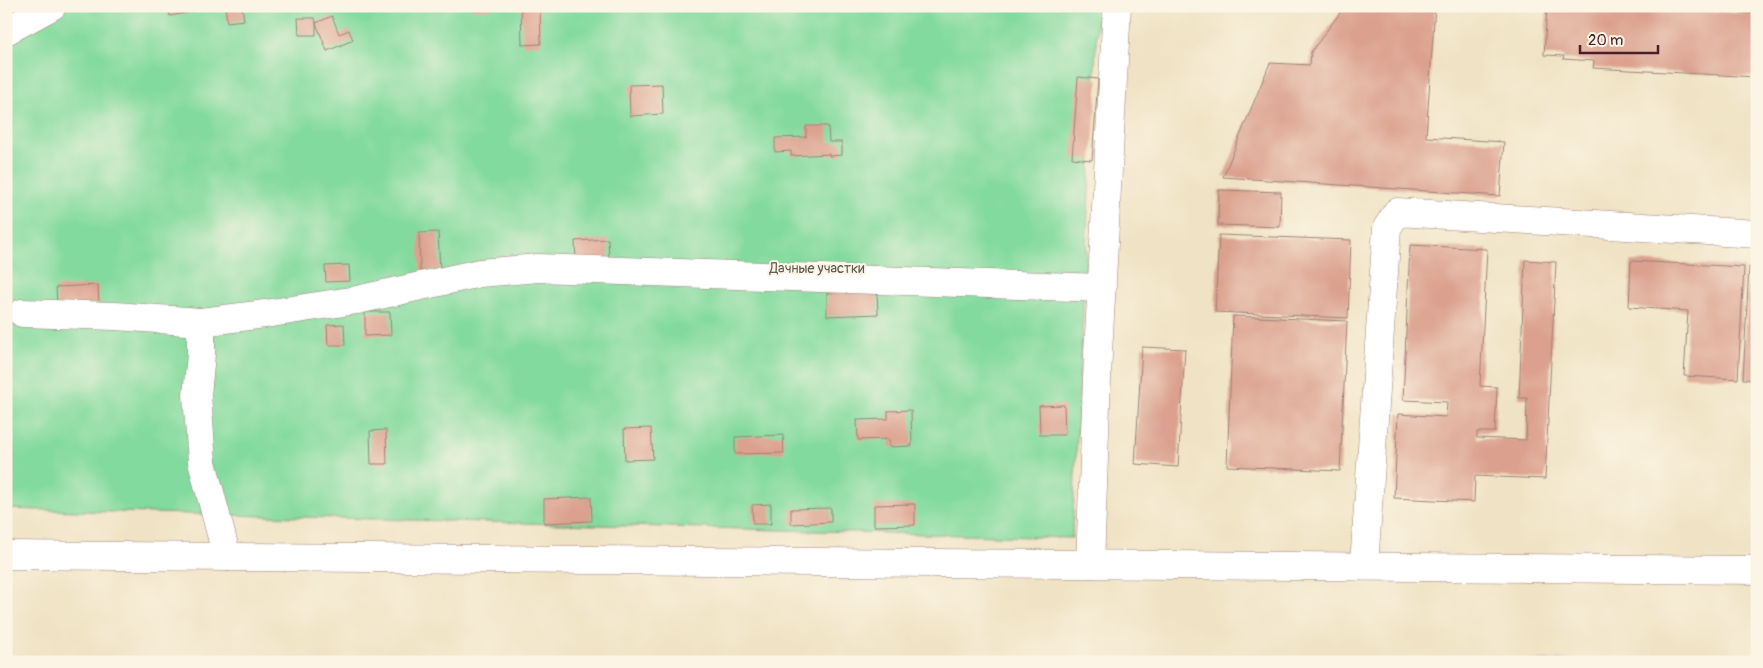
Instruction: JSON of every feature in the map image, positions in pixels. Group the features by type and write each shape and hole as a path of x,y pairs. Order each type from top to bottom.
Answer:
{"main road":[{"path":"6,31 52,6"},
{"path":"1090,564 1117,6"},
{"path":"1364,566 1387,228 1397,212 1757,234"},
{"path":"22,313 115,316 200,322 357,300 480,273 538,268 1102,288"},
{"path":"200,322 198,395 202,462 227,557"},
{"path":"6,555 1757,570"}],"shaded area":[{"path":"1757,657 1757,662 1152,662 1726,659"}],"green space":[{"name":"Дачные участки","path":"67,6 1098,6 1072,538 6,509 6,40"}],"building":[{"path":"168,6 194,6 195,11 170,16"},
{"path":"225,6 242,6 244,20 227,22"},
{"path":"473,6 492,6 492,9 473,10"},
{"path":"1345,6 1435,6 1426,137 1504,142 1500,196 1223,177 1270,63 1310,65 1311,52"},
{"path":"1547,6 1626,6 1757,14 1757,77 1593,68 1594,61 1563,59 1564,56 1544,55"},
{"path":"540,7 541,44 522,45 521,8"},
{"path":"332,16 339,34 349,30 353,40 327,51 316,23"},
{"path":"298,18 315,18 316,35 299,35"},
{"path":"1078,77 1098,79 1092,160 1072,158"},
{"path":"662,84 663,114 630,116 629,85"},
{"path":"806,126 828,126 829,142 842,142 842,155 791,156 791,151 775,152 775,138 806,137"},
{"path":"1219,190 1281,192 1280,227 1218,225"},
{"path":"438,232 440,270 420,271 419,233"},
{"path":"1219,235 1351,240 1348,318 1215,312"},
{"path":"608,239 609,260 576,261 575,241"},
{"path":"1410,245 1487,249 1480,386 1497,387 1495,432 1477,432 1477,438 1526,440 1527,398 1519,398 1525,260 1556,262 1545,479 1475,476 1474,502 1394,498 1398,414 1446,417 1447,402 1403,400"},
{"path":"1631,261 1744,267 1738,379 1684,376 1688,311 1629,307"},
{"path":"349,265 350,281 326,282 325,266"},
{"path":"1749,267 1757,267 1757,380 1743,379"},
{"path":"98,285 99,304 57,305 56,287"},
{"path":"877,291 878,314 827,316 827,293"},
{"path":"365,312 390,312 391,335 365,336"},
{"path":"1233,316 1347,321 1340,471 1227,466"},
{"path":"344,324 345,345 328,345 327,325"},
{"path":"1142,347 1185,349 1178,467 1135,464"},
{"path":"1064,405 1065,435 1040,435 1039,406"},
{"path":"911,410 912,446 889,447 889,439 858,440 857,420 888,419 888,411"},
{"path":"651,428 653,459 625,460 624,429"},
{"path":"386,430 387,464 371,464 370,431"},
{"path":"783,435 784,453 735,454 735,437"},
{"path":"591,497 592,521 544,523 544,499"},
{"path":"771,504 771,524 753,524 752,505"},
{"path":"915,504 915,525 874,526 874,505"},
{"path":"831,508 831,522 791,524 791,509"}]}
